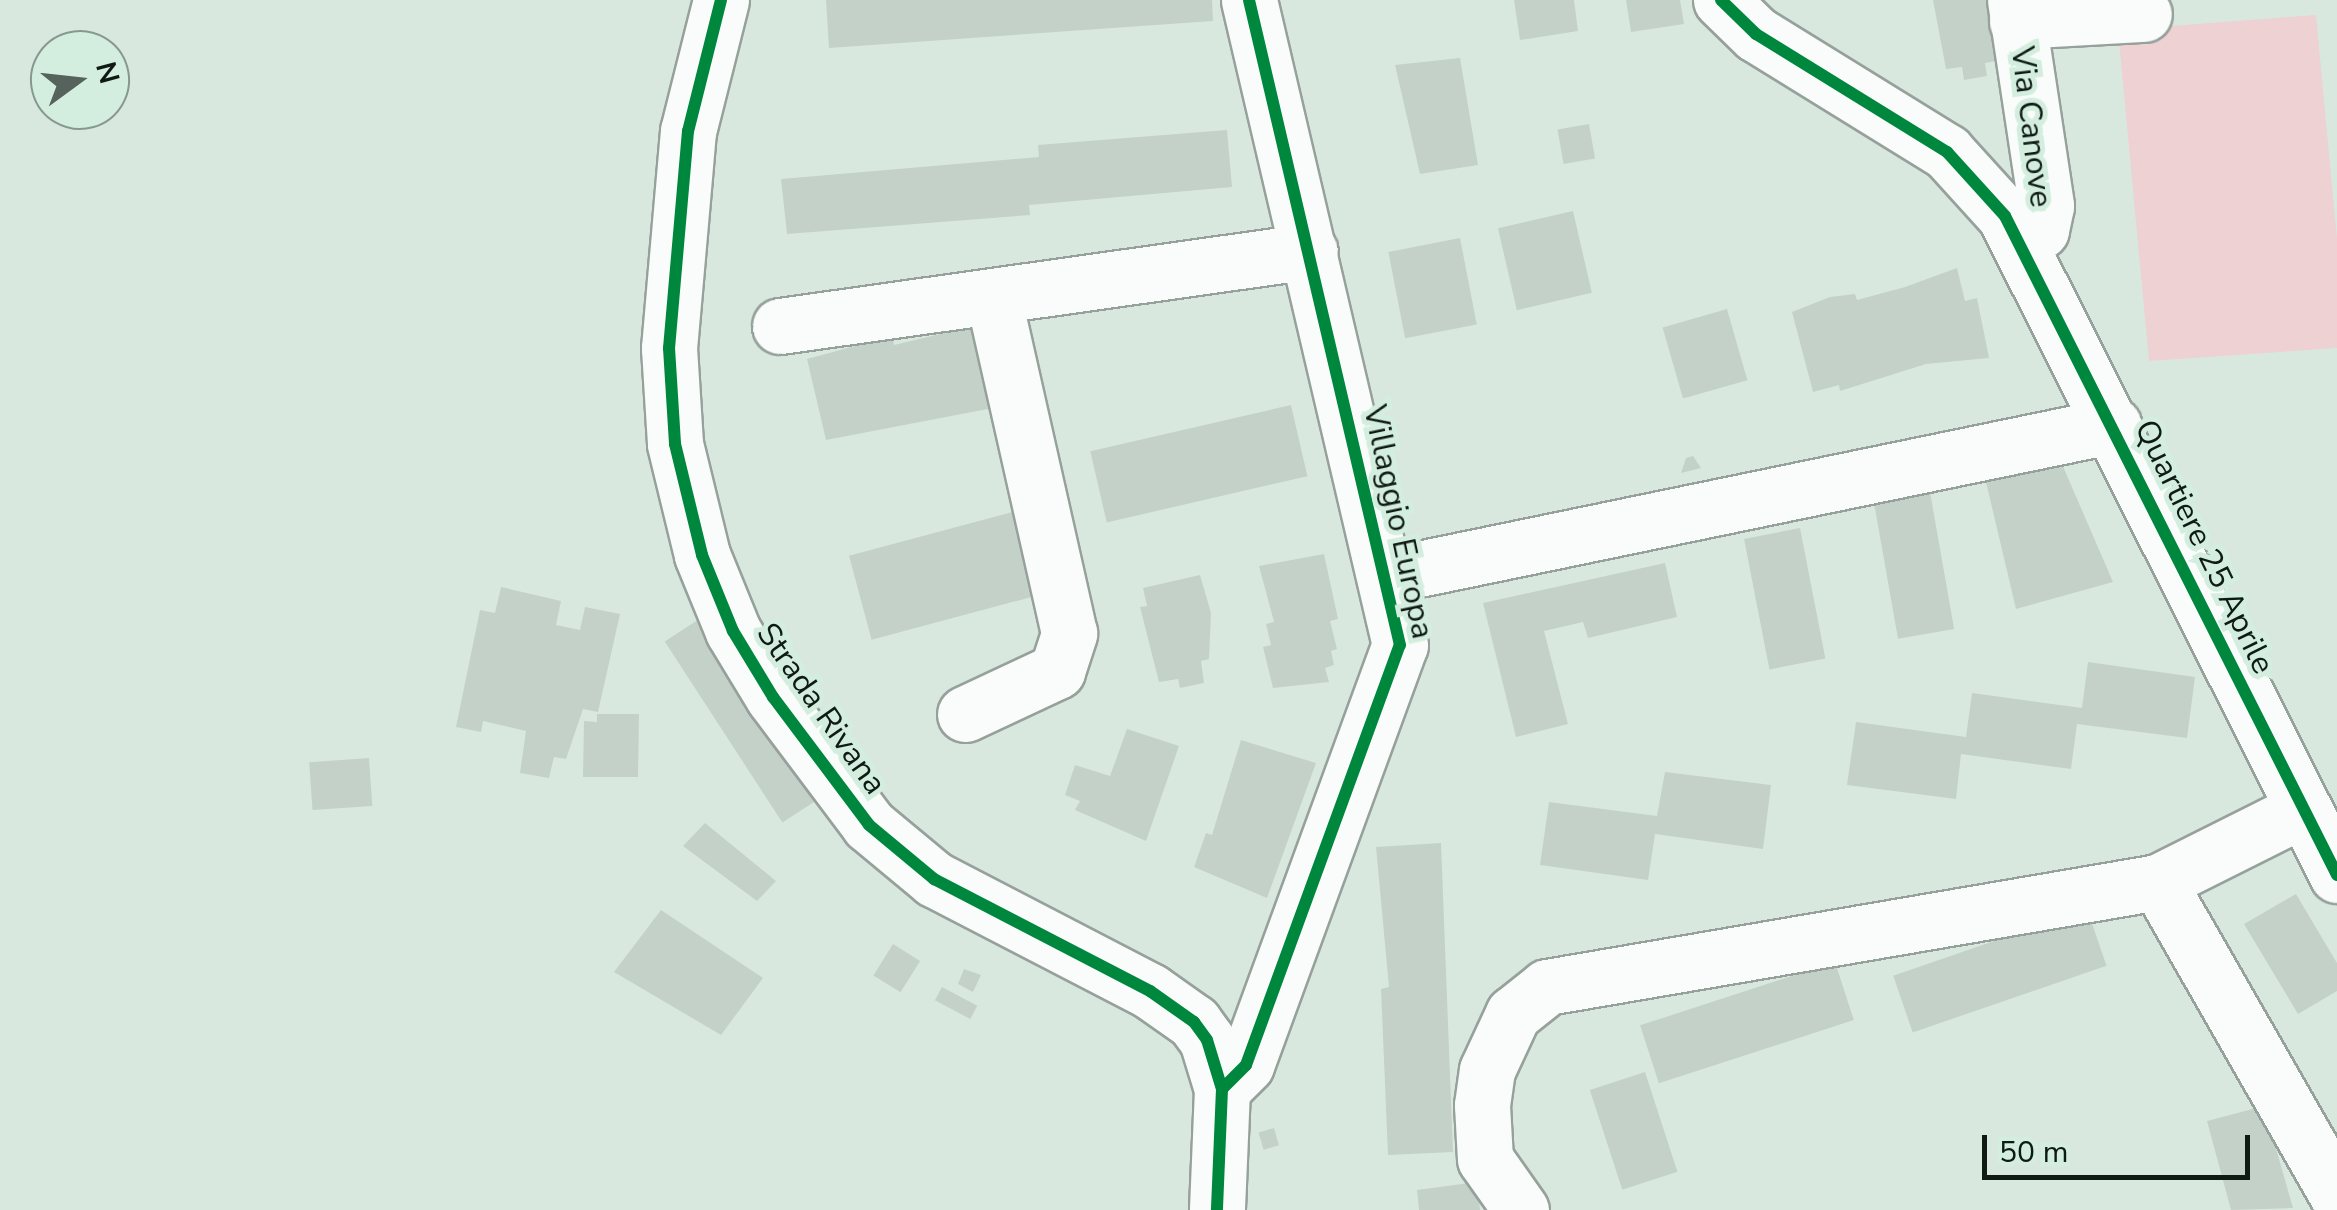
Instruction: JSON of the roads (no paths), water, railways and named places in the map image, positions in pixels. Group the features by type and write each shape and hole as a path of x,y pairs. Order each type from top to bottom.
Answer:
{"street":[{"name":"Strada Rivana","path":"721,0 688,131 669,348 675,444 702,555 733,631 772,697 868,825 934,879 1174,1005 1208,1040 1222,1089 1217,1210"},
{"name":"Villaggio Europa","path":"1222,1089 1246,1065 1398,660 1385,576 1249,0"},
{"path":"1721,0 1768,42 1947,152 1984,189 2022,244"},
{"path":"2016,10 2144,14"},
{"name":"Via Canove","path":"2016,10 2046,206 2041,230 2022,244"},
{"name":"Quartiere 25 Aprile","path":"2022,244 2337,875"},
{"path":"780,326 994,300 1310,251"},
{"path":"965,714 1057,671 1069,634 994,300"},
{"name":"Villaggio Europa","path":"1385,576 2114,425"},
{"path":"1522,1210 1486,1160 1482,1104 1487,1070 1513,1014 1547,987 2158,882 2302,810"},
{"path":"2158,882 2337,1194"}]}
